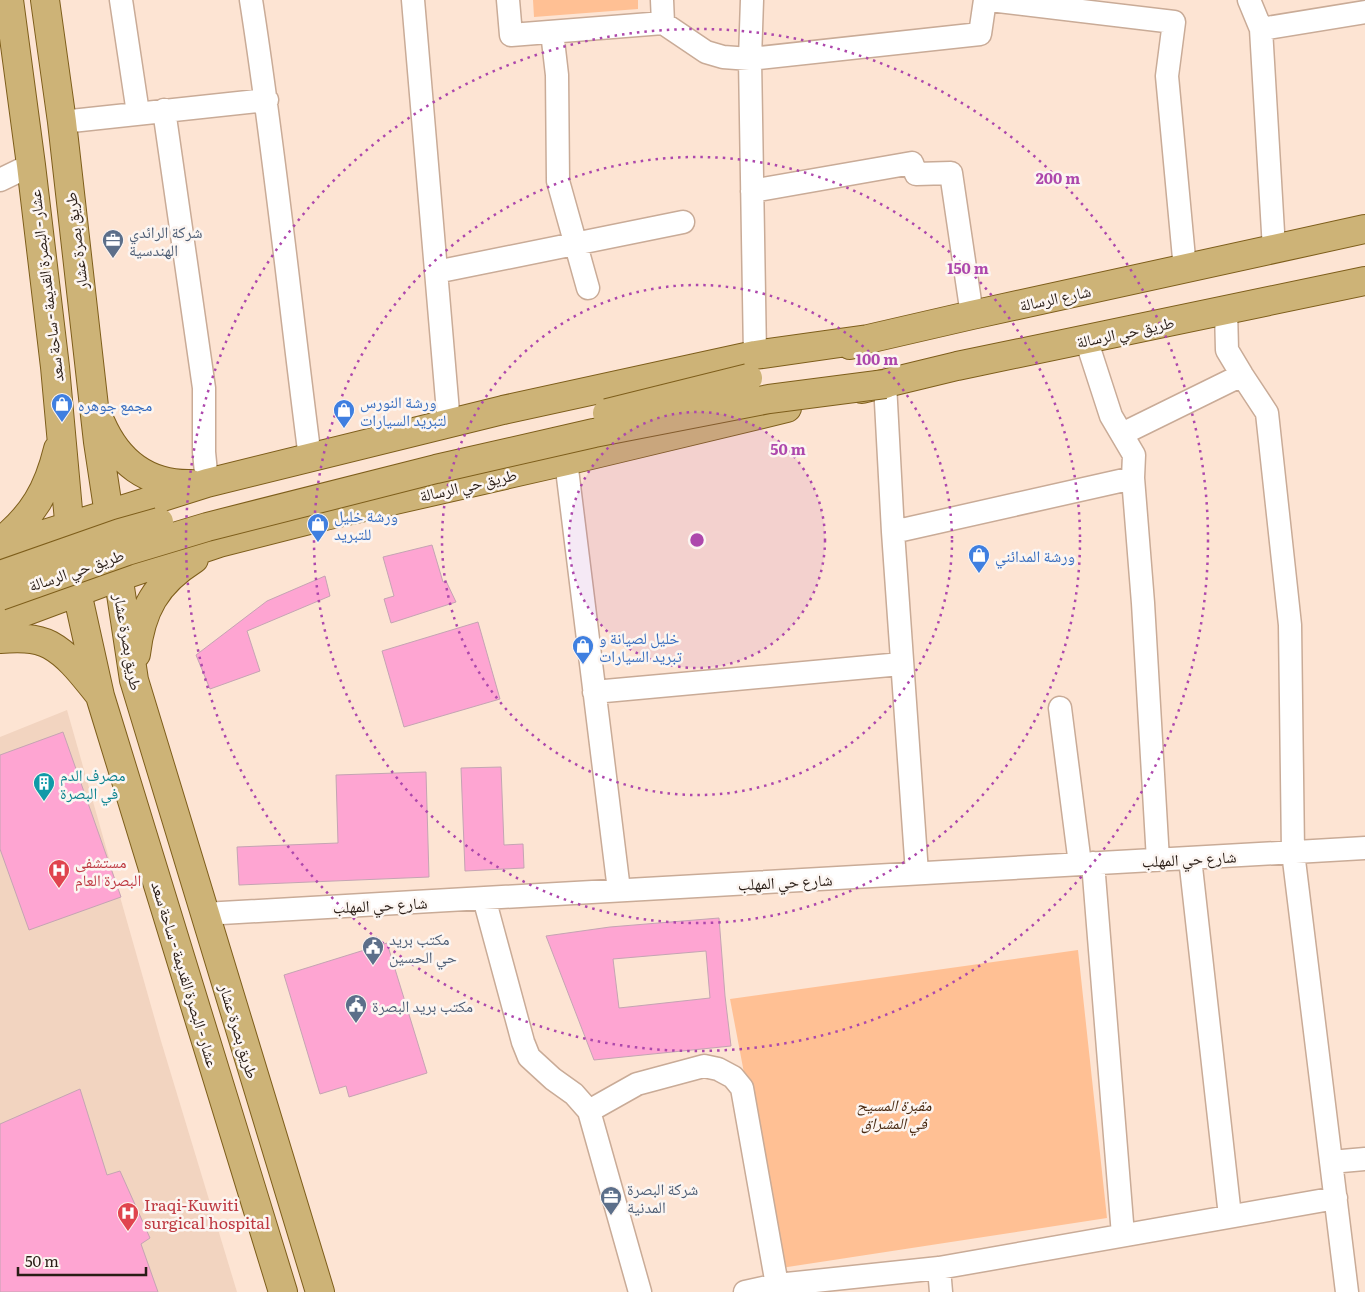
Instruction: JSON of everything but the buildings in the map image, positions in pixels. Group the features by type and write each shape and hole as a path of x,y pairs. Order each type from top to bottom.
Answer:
{"main road":[{"name":"عشار - البصرة القديمة - ساحة سعد","path":"9,0 31,166 78,592 100,696 283,1292"},
{"name":"طريق بصرة عشار","path":"45,0 62,122 94,406 134,681 320,1292"},
{"name":"شارع الرسالة","path":"752,366 972,314 1365,229"},
{"name":"طريق حي الرسالة","path":"0,621 118,577 219,543 325,516 566,461 957,366 1365,281"},
{"path":"0,548 109,512 208,483 503,410 752,366"},
{"name":"طريق حي الرسالة","path":"0,575 120,533 235,500 669,398 752,366"},
{"name":"طريق حي الرسالة","path":"0,596 127,551 207,527 436,469 594,433 769,398 885,384"},
{"path":"94,406 110,442 135,468 146,475 168,483 208,483"},
{"path":"0,542 21,524 38,502 53,469 61,436"},
{"path":"134,681 136,652 142,622 154,594 174,572 219,543"},
{"path":"0,639 34,640 50,645 74,665 100,696"}],"street":[{"path":"121,0 138,113"},
{"path":"251,0 267,100 310,458"},
{"path":"413,0 449,424"},
{"path":"508,0 511,35 663,23 706,52 723,57 750,59 980,34 985,0"},
{"path":"662,0 663,23"},
{"path":"752,0 750,59 752,366"},
{"path":"990,0 1174,22 1167,76 1184,269"},
{"path":"1248,0 1261,29 1274,249"},
{"path":"1261,29 1365,12"},
{"path":"552,32 557,74 558,180 588,288"},
{"path":"62,122 267,100"},
{"path":"164,110 204,388 204,452 208,483"},
{"path":"752,190 912,164 916,174 951,174 972,314"},
{"path":"0,180 31,166"},
{"path":"436,272 683,222"},
{"path":"1226,310 1228,350 1242,376 1267,413 1290,625 1293,852 1347,1292"},
{"path":"1086,339 1111,416 1134,455 1133,478 1144,603 1158,860"},
{"path":"1122,434 1242,376"},
{"path":"885,384 893,532 917,873"},
{"path":"566,461 618,890"},
{"path":"893,532 1133,478"},
{"path":"594,692 902,664"},
{"path":"1060,708 1086,864 1123,1235"},
{"name":"شارع حي المهلب","path":"204,914 1365,848"},
{"path":"1190,858 1230,1216"},
{"path":"484,898 523,1042 529,1057 553,1079 574,1094 590,1111 640,1292"},
{"path":"590,1111 637,1084 704,1066 718,1069 733,1077 742,1088 777,1285"},
{"path":"1331,1162 1365,1159"},
{"path":"745,1292 777,1285 811,1287 939,1268 1336,1198"},
{"path":"939,1268 941,1292"}],"shaded area":[{"name":"مستشفى البصرة العام","path":"67,710 161,1041 237,1292 0,1292 0,737"}],"green space":[{"path":"533,0 638,0 638,9 534,17"},
{"name":"مقبرة المسيح في المشراق","path":"1078,950 1107,1218 781,1268 730,999"}],"place":[{"name":"شركة الرائدي الهندسية","path":"113,259"},
{"name":"مجمع جوهره","path":"62,423"},
{"name":"ورشة النورس لتبريد السيارات","path":"344,429"},
{"name":"ورشة خليل للتبريد","path":"318,543"},
{"name":"ورشة المدائني","path":"979,574"},
{"name":"خليل لصيانة و تبريد السيارات","path":"583,665"},
{"name":"مصرف الدم في البصرة","path":"44,802"},
{"name":"مستشفى البصرة العام","path":"59,889"},
{"name":"مكتب بريد حي الحسين","path":"373,966"},
{"name":"مكتب بريد البصرة","path":"356,1024"},
{"name":"شركة البصرة المدنية","path":"611,1216"},
{"name":"Iraqi-Kuwiti surgical hospital","path":"128,1232"}]}
